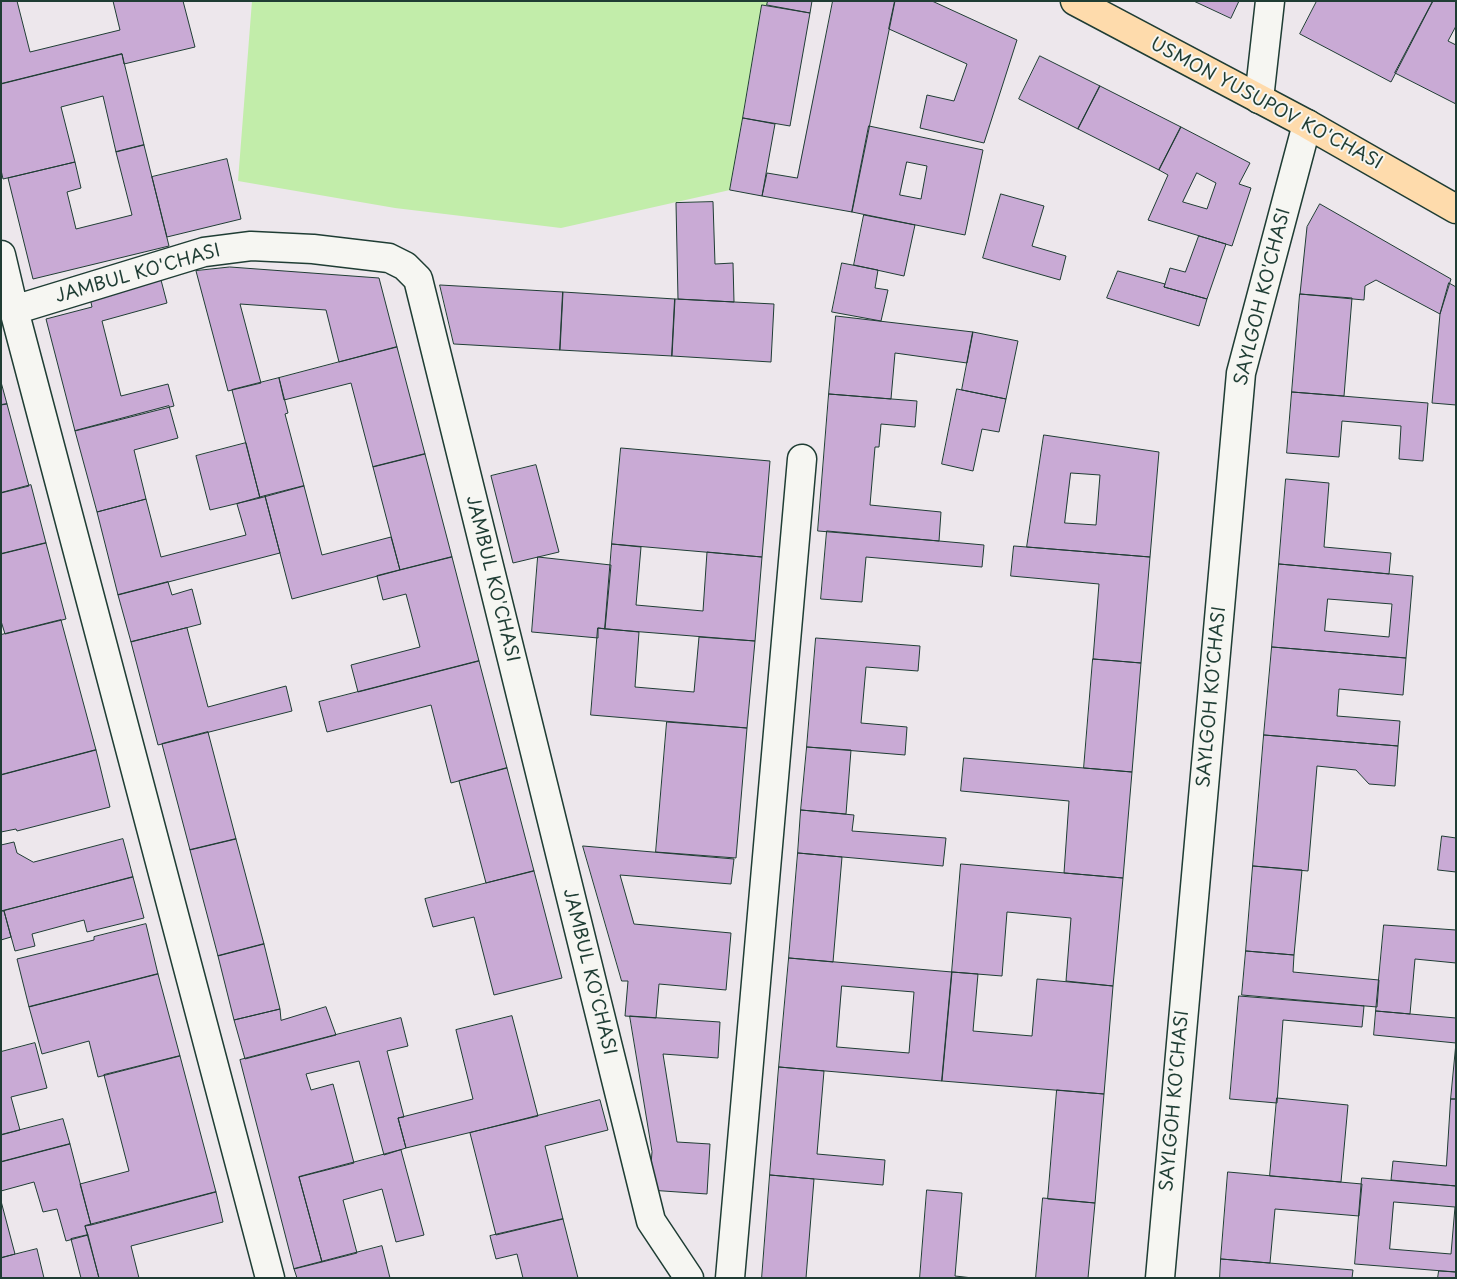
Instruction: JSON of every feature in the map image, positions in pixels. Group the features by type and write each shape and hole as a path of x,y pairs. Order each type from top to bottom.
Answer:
{"main road":[{"name":"USMON YUSUPOV KO'CHASI","path":"1075,1 1307,124 1456,209"}],"street":[{"path":"1259,99 1270,1"},
{"name":"SAYLGOH KO'CHASI","path":"1160,1278 1241,373 1307,124"},
{"name":"JAMBUL KO'CHASI","path":"14,310 204,252 251,246 313,248 389,258 405,266 418,280 651,1221 688,1278"},
{"path":"1,255 270,1278"},
{"path":"730,1278 802,459"}],"green space":[{"path":"252,1 768,1 767,5 762,5 730,190 561,228 395,208 238,181"}],"building":[{"path":"1,1 17,1 30,52 120,30 113,1 183,1 195,47 124,64 122,54 1,84"},
{"path":"768,1 812,1 810,13 767,5"},
{"path":"833,1 895,1 852,212 762,196 767,173 797,178"},
{"path":"895,1 932,1 1017,40 984,143 920,128 927,95 954,101 967,64 889,29"},
{"path":"1194,1 1239,1 1231,18"},
{"path":"1317,1 1433,1 1391,82 1300,34"},
{"path":"1433,1 1456,1 1456,26 1448,41 1456,45 1456,104 1395,73"},
{"path":"762,5 810,13 790,126 743,118"},
{"path":"122,54 144,145 116,152 103,96 61,107 75,162 3,179 1,170 1,84"},
{"path":"1040,56 1100,86 1078,129 1019,99"},
{"path":"1100,86 1181,127 1159,170 1078,129"},
{"path":"743,118 775,124 762,196 730,190"},
{"path":"869,126 983,150 965,235 852,212","holes":["907,162 927,166 921,199 900,195"]},
{"path":"1181,127 1250,163 1239,184 1251,188 1232,246 1148,220 1168,175 1159,170","holes":["1197,173 1216,183 1207,209 1183,202"]},
{"path":"144,145 169,246 33,279 8,178 75,162 81,188 67,192 76,229 132,215 116,152"},
{"path":"227,159 241,219 167,237 152,177"},
{"path":"1001,194 1044,206 1032,246 1066,256 1060,280 983,258"},
{"path":"713,202 715,264 733,263 734,302 678,299 676,203"},
{"path":"1320,204 1451,279 1440,314 1376,280 1365,286 1364,300 1300,294 1307,227"},
{"path":"864,215 915,225 904,276 854,265"},
{"path":"1199,236 1226,244 1207,299 1164,287 1170,268 1185,272"},
{"path":"842,263 878,270 875,288 888,290 881,321 832,312"},
{"path":"230,267 379,278 397,347 339,362 326,310 240,304 261,383 228,391 196,271"},
{"path":"1118,271 1165,284 1164,287 1207,299 1199,326 1107,298"},
{"path":"161,280 167,303 102,321 121,396 168,384 174,406 75,431 46,319 92,307 90,298"},
{"path":"1449,283 1456,287 1456,405 1432,403 1440,314"},
{"path":"440,285 563,292 560,350 454,344"},
{"path":"563,292 675,299 672,356 560,350"},
{"path":"1300,294 1352,298 1344,396 1292,392"},
{"path":"675,299 774,304 771,362 672,356"},
{"path":"836,316 973,332 967,363 895,353 891,399 829,394"},
{"path":"973,332 1018,341 1006,399 962,390"},
{"path":"397,347 425,454 373,467 351,383 284,400 279,378"},
{"path":"279,378 288,413 285,414 304,486 260,498 232,390"},
{"path":"1,382 7,404 1,405"},
{"path":"957,389 1006,399 999,432 982,429 973,471 942,464"},
{"path":"1292,392 1428,403 1423,461 1399,459 1401,426 1342,421 1339,457 1287,453"},
{"path":"829,394 917,401 915,427 881,424 879,447 875,447 870,505 941,512 939,541 818,531"},
{"path":"7,404 29,486 1,493 1,405"},
{"path":"169,406 178,438 134,450 146,499 97,512 75,431"},
{"path":"1044,435 1159,452 1150,557 1027,547","holes":["1071,473 1100,475 1096,525 1065,523"]},
{"path":"246,443 260,498 210,510 196,456"},
{"path":"621,448 770,461 762,557 612,544"},
{"path":"425,454 452,557 400,570 373,467"},
{"path":"536,465 559,552 513,563 491,476"},
{"path":"1286,479 1329,483 1324,547 1391,553 1389,574 1279,564"},
{"path":"31,485 46,543 1,554 1,493"},
{"path":"304,486 322,555 391,537 400,570 292,599 265,496"},
{"path":"265,496 280,553 118,595 97,512 146,499 161,557 246,535 237,504"},
{"path":"827,531 984,545 982,567 866,557 862,602 821,599"},
{"path":"46,543 66,619 5,634 1,621 1,554"},
{"path":"612,544 641,547 636,605 703,611 707,552 762,557 755,641 605,629"},
{"path":"1014,546 1150,557 1141,663 1093,659 1099,584 1011,576"},
{"path":"452,557 479,661 358,692 351,665 420,647 406,594 383,600 377,576"},
{"path":"538,557 611,565 605,629 598,628 598,638 532,632"},
{"path":"1279,564 1413,576 1406,658 1272,647","holes":["1328,599 1392,604 1389,637 1325,631"]},
{"path":"168,582 172,595 192,589 201,624 131,642 118,595"},
{"path":"61,620 96,750 1,775 1,635"},
{"path":"187,628 208,707 286,686 292,711 158,745 131,642"},
{"path":"598,628 639,632 635,687 694,692 699,637 755,641 747,728 591,715"},
{"path":"816,638 920,646 918,671 866,667 861,723 907,727 905,755 807,747"},
{"path":"1272,647 1406,658 1403,695 1339,689 1337,716 1400,721 1398,746 1264,735"},
{"path":"1093,659 1141,663 1132,772 1084,768"},
{"path":"479,661 507,768 451,783 431,705 327,732 319,702"},
{"path":"667,722 747,728 736,858 656,852"},
{"path":"208,732 236,839 190,850 162,744"},
{"path":"1264,735 1398,746 1395,786 1369,784 1356,770 1317,766 1308,871 1253,866"},
{"path":"807,747 851,750 846,814 801,810"},
{"path":"96,750 110,807 17,831 16,829 1,832 1,775"},
{"path":"964,758 1132,772 1123,878 1064,873 1069,801 961,791"},
{"path":"507,768 534,871 486,883 459,781"},
{"path":"801,810 854,815 852,831 946,838 943,866 798,853"},
{"path":"1442,836 1456,838 1456,872 1438,870"},
{"path":"123,839 133,877 1,911 1,845 14,842 17,853 33,862"},
{"path":"236,839 264,944 218,956 190,850"},
{"path":"583,846 734,859 731,884 620,875 634,924 731,933 726,990 659,984 656,1018 625,1016 628,981 622,981"},
{"path":"798,853 842,857 833,962 789,958"},
{"path":"961,864 1123,878 1113,986 1066,981 1071,918 1007,912 1002,976 952,972"},
{"path":"1253,866 1302,870 1294,955 1246,951"},
{"path":"534,871 562,978 494,995 474,917 433,927 425,899"},
{"path":"133,877 144,918 87,932 84,920 32,934 35,946 15,951 4,911"},
{"path":"1,911 4,911 11,937 1,940"},
{"path":"146,924 158,974 29,1007 17,959 94,940 94,937"},
{"path":"1384,925 1456,930 1456,963 1415,959 1410,1014 1376,1011"},
{"path":"264,944 280,1009 234,1020 218,956"},
{"path":"1246,951 1294,955 1293,972 1379,980 1377,1007 1242,995"},
{"path":"789,958 952,972 942,1081 779,1067","holes":["842,986 914,992 909,1053 837,1047"]},
{"path":"952,972 978,974 973,1031 1032,1036 1037,979 1113,986 1104,1094 942,1081"},
{"path":"158,974 180,1056 98,1077 89,1041 42,1054 29,1007"},
{"path":"1239,996 1364,1006 1362,1027 1283,1020 1277,1103 1230,1099"},
{"path":"326,1007 336,1035 245,1059 234,1020 280,1009 281,1020"},
{"path":"1376,1011 1456,1018 1456,1043 1374,1035"},
{"path":"512,1016 538,1116 406,1148 398,1118 473,1099 456,1030"},
{"path":"630,1016 720,1022 718,1058 663,1054 677,1142 710,1144 707,1194 649,1190 652,1152"},
{"path":"401,1018 408,1046 387,1051 404,1117 398,1118 406,1148 384,1155 359,1061 306,1074 311,1090 333,1084 354,1163 299,1177 322,1262 294,1269 240,1060"},
{"path":"35,1043 47,1088 11,1097 20,1130 1,1135 1,1052"},
{"path":"1456,1043 1456,1099 1451,1099"},
{"path":"180,1056 216,1192 91,1225 80,1184 129,1171 104,1075"},
{"path":"779,1067 824,1071 817,1154 885,1160 883,1185 770,1175"},
{"path":"1057,1090 1104,1094 1095,1203 1048,1199"},
{"path":"1277,1098 1348,1105 1341,1182 1270,1176"},
{"path":"1451,1099 1456,1099 1456,1186 1391,1180 1393,1161 1446,1166"},
{"path":"600,1100 608,1130 545,1146 563,1219 496,1235 470,1133"},
{"path":"63,1119 70,1144 1,1162 1,1135"},
{"path":"70,1144 91,1225 85,1226 88,1235 66,1241 57,1209 43,1212 34,1182 1,1191 1,1162"},
{"path":"401,1150 424,1235 396,1242 382,1189 343,1200 357,1253 322,1262 299,1177"},
{"path":"1228,1172 1362,1184 1359,1216 1275,1209 1270,1263 1221,1259"},
{"path":"770,1175 814,1179 806,1278 762,1278"},
{"path":"1362,1178 1456,1186 1456,1272 1355,1264","holes":["1394,1202 1455,1207 1451,1254 1390,1249"]},
{"path":"927,1190 962,1193 955,1276 973,1278 920,1278"},
{"path":"216,1192 223,1222 131,1246 139,1278 99,1278 85,1226"},
{"path":"1043,1198 1095,1203 1088,1278 1036,1278"},
{"path":"1,1201 15,1254 1,1258"},
{"path":"563,1219 578,1278 523,1278 517,1254 496,1259 490,1236"},
{"path":"88,1235 99,1278 81,1278 71,1239"},
{"path":"382,1246 390,1278 297,1278 294,1269"},
{"path":"37,1249 44,1278 1,1278 1,1258"},
{"path":"1221,1259 1353,1270 1352,1278 1220,1278"},
{"path":"1439,1271 1456,1272 1456,1278 1438,1278"}]}
